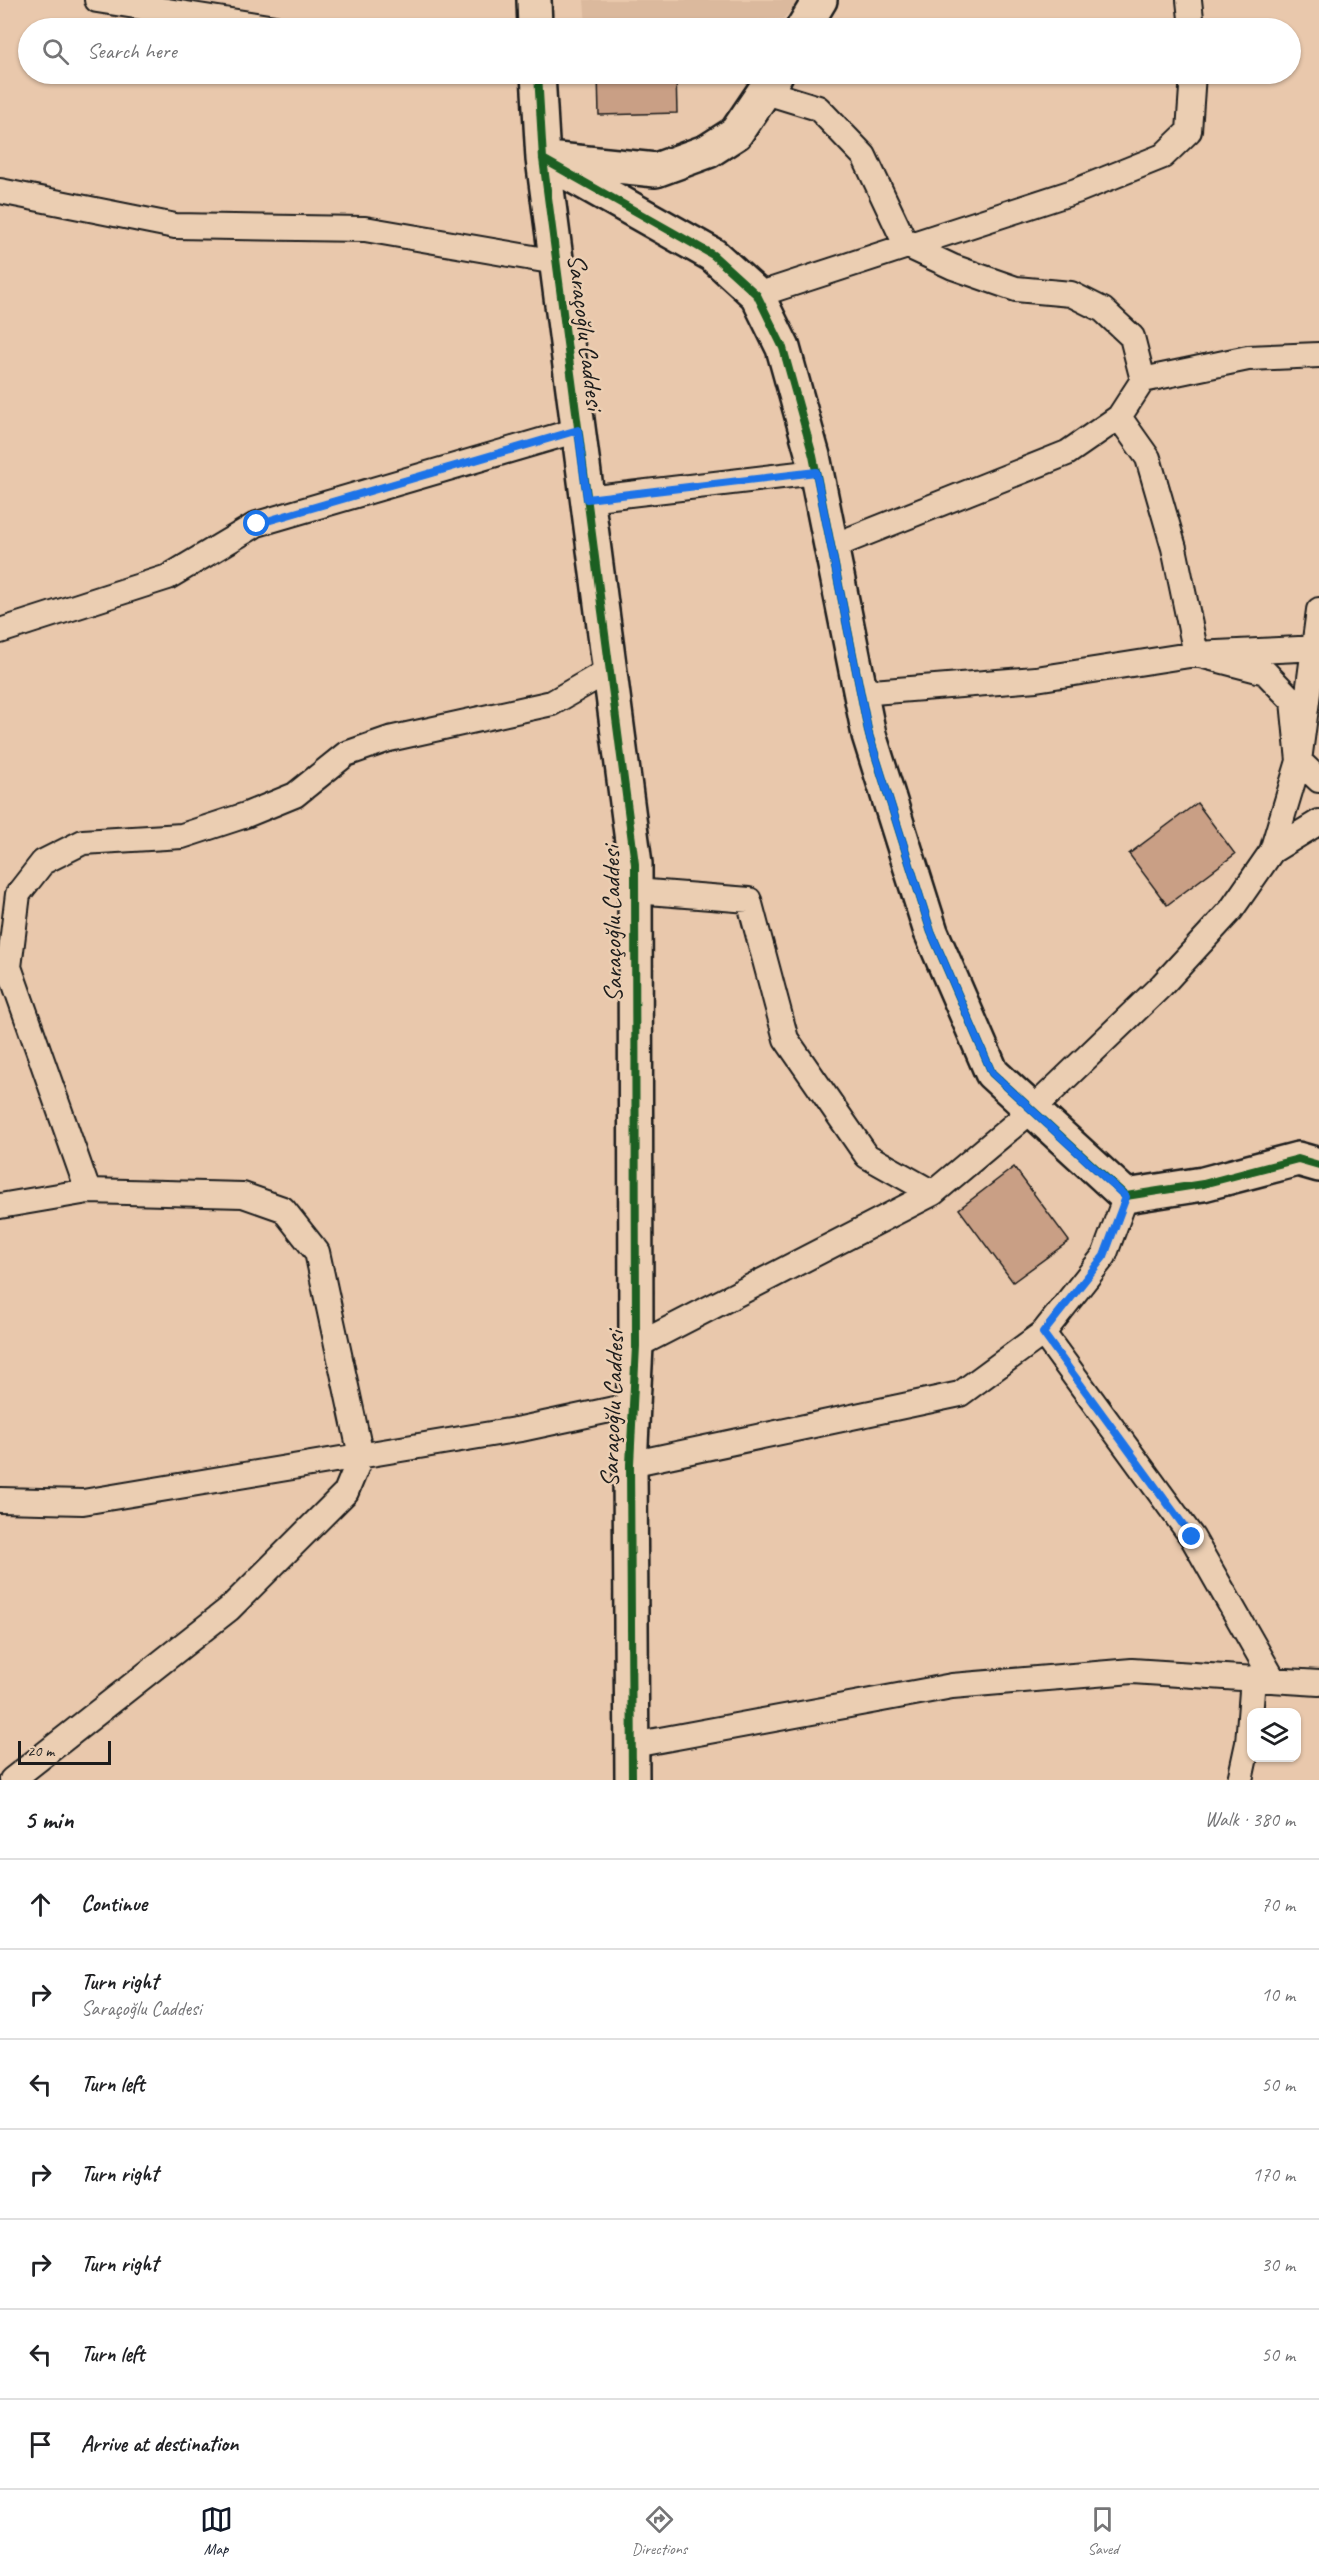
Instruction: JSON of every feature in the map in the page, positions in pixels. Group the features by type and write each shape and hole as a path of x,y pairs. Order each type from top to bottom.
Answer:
{"street":[{"path":"97,0 211,18"},
{"path":"534,0 535,18"},
{"path":"809,18 820,0"},
{"path":"1190,0 1191,18"},
{"name":"Saraçoğlu Caddesi","path":"539,84 543,159 634,864 636,1346 630,1464 632,1780"},
{"path":"543,159 656,170 708,152 736,133 770,84"},
{"path":"773,84 818,108 864,156 906,245 953,267 1016,289 1071,294 1103,310 1132,337 1143,380"},
{"path":"757,295 1076,191 1163,156 1189,131 1192,84"},
{"path":"543,159 713,255 757,295 783,348 816,472 869,735 931,932 992,1073 1126,1197"},
{"path":"0,191 175,226 365,229 556,262"},
{"path":"831,547 1067,453 1119,417 1143,380 1248,358 1319,355"},
{"path":"1119,417 1148,458 1174,548 1196,654"},
{"path":"0,631 168,577 257,524 578,430"},
{"path":"587,499 816,472"},
{"path":"636,1346 933,1193 1032,1110 1169,977 1231,910 1272,851 1299,761 1317,648 1319,610"},
{"path":"860,693 1036,679 1196,654 1317,648"},
{"path":"1196,654 1265,672 1293,701 1299,761 1319,780"},
{"path":"87,1191 9,967 18,894 43,862 83,842 182,836 246,815 295,795 346,754 389,739 552,703 609,669"},
{"path":"1272,851 1319,822"},
{"path":"634,891 749,900 786,1039 867,1156 933,1193"},
{"path":"1126,1197 1203,1184 1298,1159 1319,1165"},
{"path":"0,1206 87,1191 243,1196 283,1209 317,1252 361,1456 346,1492 229,1609 12,1780"},
{"path":"630,1464 960,1394 1043,1333 1104,1256 1126,1197"},
{"path":"1043,1333 1192,1537 1263,1678 1240,1780"},
{"path":"0,1500 83,1502 521,1429 633,1405"},
{"path":"633,1745 952,1686 1131,1671 1319,1683"}],"shaded area":[{"path":"584,0 800,0 784,18 585,18"}],"building":[{"path":"598,84 676,84 677,113 599,115"},
{"path":"1197,803 1235,854 1167,905 1129,854"},
{"path":"1014,1167 1069,1241 1013,1282 959,1209"}],"cycle path":[{"path":"539,84 543,159 635,864 636,1346 630,1464 632,1780"},
{"path":"543,159 713,255 757,295 783,348 813,456 869,735 931,932 992,1073 1126,1196 1203,1184 1298,1159 1319,1165"}],"route":[{"path":"257,524 578,430 587,499 816,472 869,735 931,932 992,1073 1126,1197 1104,1256 1043,1333 1192,1537"}]}
